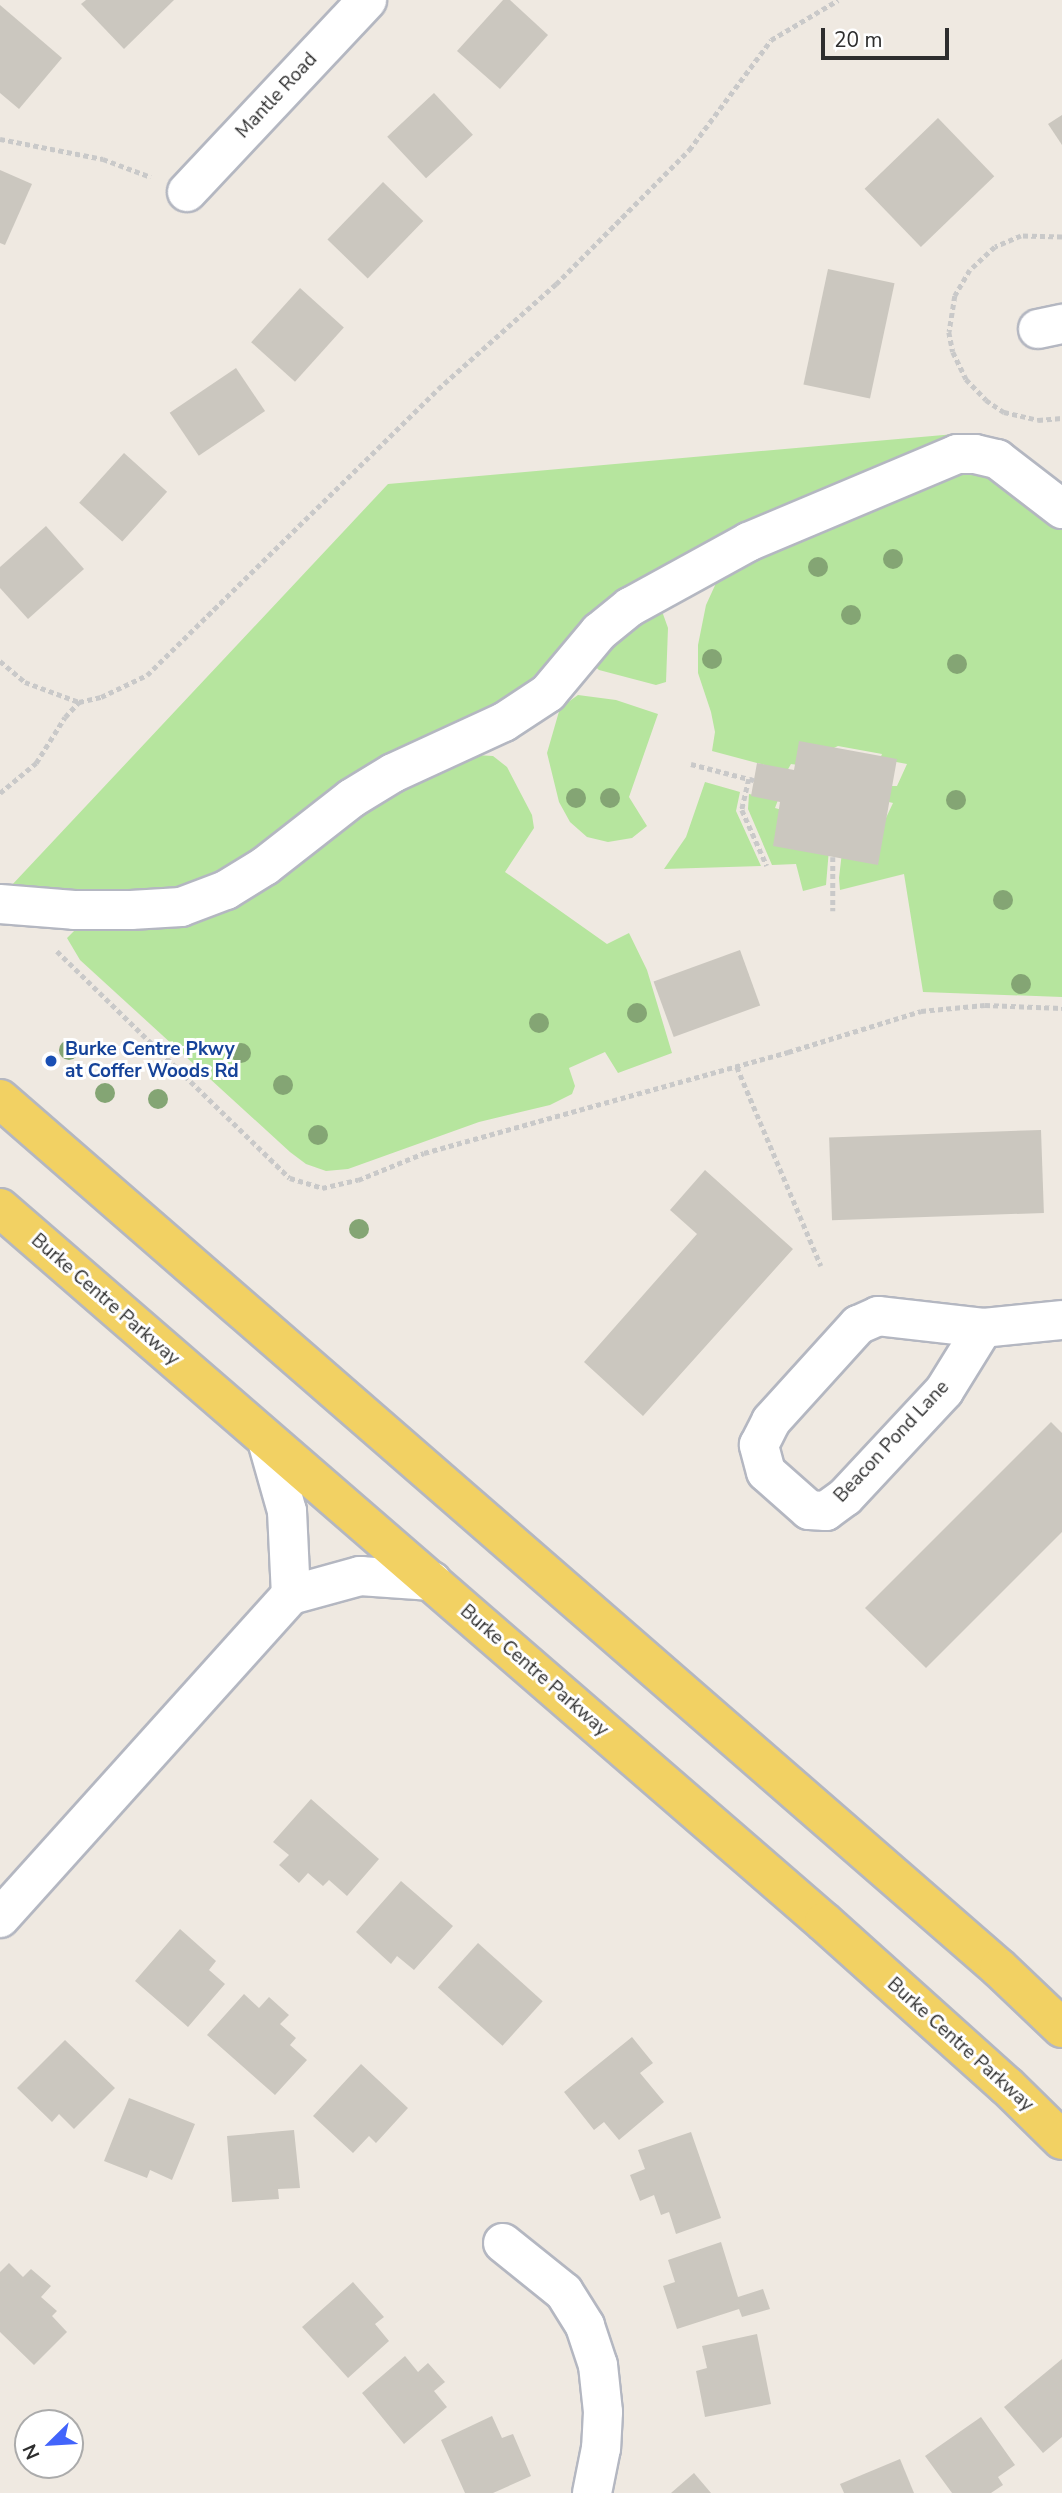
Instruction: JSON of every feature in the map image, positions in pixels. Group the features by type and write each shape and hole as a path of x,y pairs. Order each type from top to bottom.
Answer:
{"main road":[{"path":"0,1099 989,1959 1062,2028"},
{"name":"Burke Centre Parkway","path":"0,1208 268,1444 432,1581 834,1931 1062,2140"}],"street":[{"name":"Mantle Road","path":"187,192 367,0"},
{"path":"0,904 74,910 181,907 226,890 265,866 352,798 393,773 504,722 548,692 598,632 630,607 748,542 957,454 975,454 997,459 1062,509"},
{"name":"Beacon Pond Lane","path":"983,1328 944,1391 845,1497 826,1511 809,1510 766,1472 759,1445 771,1420 858,1325 878,1316 983,1328 1062,1320"},
{"path":"268,1444 287,1511 291,1595"},
{"path":"0,1918 291,1595 360,1576 432,1581"},
{"path":"503,2243 564,2292 585,2326 598,2365 603,2412 601,2448 592,2493"}],"path":[{"path":"0,661 25,682 79,702 101,698 147,675 438,389 556,284 679,160 771,40 838,0"},
{"path":"0,139 103,159 187,192"},
{"path":"1062,237 1021,236 995,247 970,270 955,296 948,332 953,352 966,379 986,400 1004,412 1027,418 1062,418"},
{"path":"0,793 36,763 65,717 79,702"},
{"path":"691,764 752,780 742,810 767,866"},
{"path":"833,857 833,911"},
{"path":"50,944 290,1178 322,1188 358,1180 424,1153 737,1067 921,1011 985,1005 1062,1008"},
{"path":"737,1067 821,1266"}],"green space":[{"path":"955,434 933,450 581,628 519,691 367,766 271,839 240,859 189,884 155,890 87,892 11,886 388,484"},
{"path":"976,471 999,478 1062,524 1062,997 923,992 904,874 840,890 839,878 842,852 885,820 893,803 885,801 892,786 897,786 907,764 880,759 882,754 838,746 798,765 791,764 787,771 712,751 715,732 698,673 698,645 706,605 717,581 736,563 935,475"},
{"path":"656,609 663,614 668,628 666,682 656,685 599,670 591,663"},
{"path":"578,695 616,700 658,714 629,797 647,826 632,838 608,842 587,837 570,822 559,802 547,753 560,708"},
{"path":"476,755 493,756 507,767 532,815 534,828 505,872 607,944 629,933 647,970 672,1053 618,1073 605,1052 569,1068 575,1086 572,1094 550,1105 479,1122 348,1169 326,1171 306,1164 290,1152 80,960 67,938 78,927 221,913 273,884 363,813 393,795"},
{"path":"705,782 740,792 736,811 761,866 664,869 686,837"},
{"path":"749,794 778,800 775,808 786,811 829,849 826,885 803,891 796,864 772,865 748,809"}],"building":[{"path":"86,0 174,0 124,49 81,4"},
{"path":"503,0 510,0 548,35 500,89 457,51"},
{"path":"0,5 62,58 19,109 0,93"},
{"path":"434,93 473,135 426,178 387,137"},
{"path":"1062,115 1062,145 1048,124"},
{"path":"938,118 994,176 921,247 865,189"},
{"path":"0,170 32,184 5,245 0,243"},
{"path":"383,182 423,221 368,278 327,240"},
{"path":"828,269 895,283 870,399 803,384"},
{"path":"300,288 344,327 295,382 251,342"},
{"path":"236,368 265,411 199,456 170,413"},
{"path":"124,453 167,492 122,542 79,503"},
{"path":"46,526 84,569 28,619 0,588 0,567"},
{"path":"799,741 897,759 878,865 773,846 780,802 751,796 757,763 794,770"},
{"path":"740,950 760,1005 674,1037 654,981"},
{"path":"1041,1130 1044,1213 832,1220 829,1137"},
{"path":"705,1170 793,1249 643,1416 584,1362 697,1234 670,1210"},
{"path":"1051,1422 1062,1433 1062,1532 926,1668 865,1608"},
{"path":"311,1799 379,1859 347,1896 329,1880 323,1886 308,1873 299,1883 279,1865 289,1855 273,1842"},
{"path":"401,1881 453,1926 414,1970 397,1956 391,1964 356,1932"},
{"path":"180,1929 216,1961 209,1970 225,1984 188,2027 135,1981"},
{"path":"478,1943 543,2001 503,2046 438,1988"},
{"path":"244,1994 259,2008 269,1997 289,2015 280,2024 296,2038 290,2045 307,2060 275,2095 207,2035"},
{"path":"632,2037 653,2063 640,2073 664,2102 619,2140 604,2122 594,2130 564,2092"},
{"path":"65,2040 115,2088 74,2129 59,2114 52,2122 17,2088"},
{"path":"361,2064 408,2108 376,2143 369,2136 353,2153 313,2116"},
{"path":"129,2098 195,2124 172,2180 150,2170 147,2178 104,2161"},
{"path":"294,2130 300,2188 278,2189 279,2199 232,2202 227,2136"},
{"path":"691,2132 721,2218 676,2234 669,2212 661,2215 654,2195 640,2201 630,2175 645,2169 638,2150"},
{"path":"721,2242 738,2297 763,2289 770,2309 742,2317 739,2309 677,2329 663,2286 675,2282 668,2260"},
{"path":"9,2263 23,2277 31,2269 51,2286 41,2297 57,2311 52,2316 67,2332 34,2365 0,2332 0,2272"},
{"path":"353,2282 384,2317 375,2324 389,2341 348,2378 302,2327"},
{"path":"757,2334 771,2404 705,2417 696,2371 707,2368 702,2346"},
{"path":"405,2356 418,2372 428,2363 445,2382 434,2391 447,2407 404,2444 362,2393"},
{"path":"1062,2359 1062,2437 1043,2453 1004,2407"},
{"path":"492,2416 502,2438 513,2434 531,2476 493,2493 465,2493 441,2440"},
{"path":"981,2417 1015,2465 998,2477 1003,2485 991,2493 952,2493 925,2456"},
{"path":"900,2459 914,2493 844,2493 840,2484"},
{"path":"694,2473 711,2493 671,2493"}],"place":[{"name":"Burke Centre Pkwy at Coffer Woods Rd","path":"51,1061"}]}
